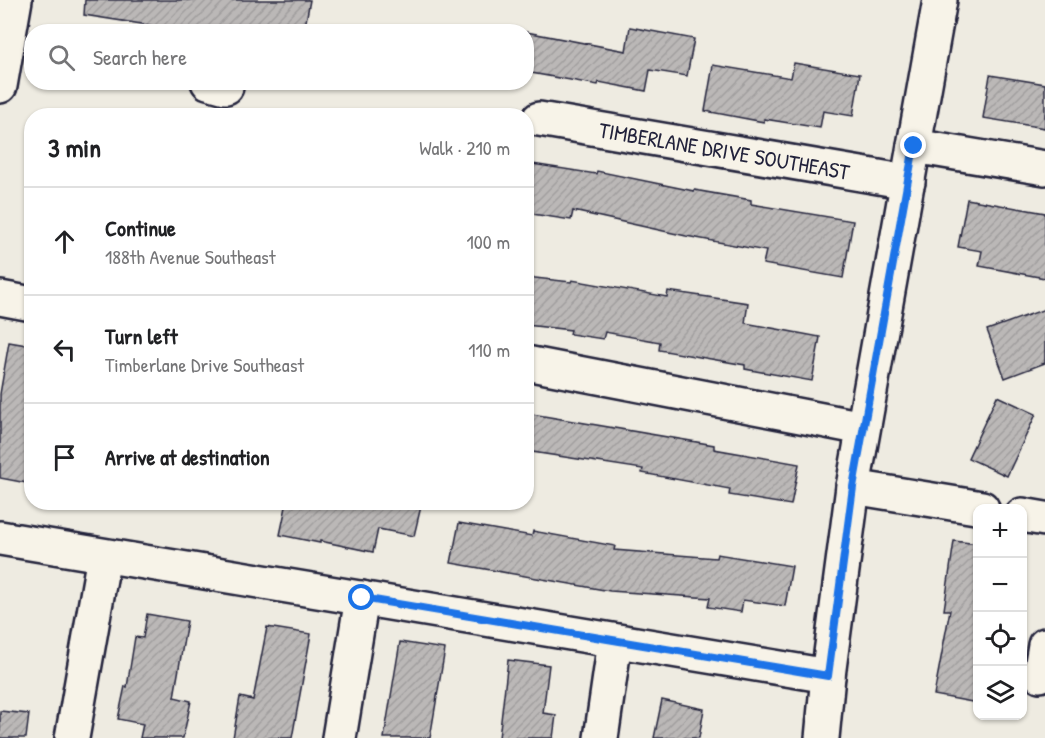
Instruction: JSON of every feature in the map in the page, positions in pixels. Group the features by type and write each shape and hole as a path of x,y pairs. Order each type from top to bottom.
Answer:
{"street":[{"path":"0,86 13,41 15,0"},
{"path":"822,738 853,487 940,0"},
{"name":"TIMBERLANE DRIVE SOUTHEAST","path":"539,119 908,182"},
{"path":"914,146 1045,168"},
{"path":"0,298 24,302"},
{"path":"534,365 863,428"},
{"path":"853,487 973,507"},
{"path":"1027,516 1045,519"},
{"path":"0,538 828,676"},
{"path":"72,738 104,556"},
{"path":"339,738 362,598"},
{"path":"601,738 615,641"}],"building":[{"path":"85,0 310,0 306,24 142,24 84,15"},
{"path":"630,27 694,39 687,76 650,70 646,91 534,73 534,34 626,51"},
{"path":"794,63 860,74 853,116 823,111 820,128 764,119 764,122 705,111 713,65 791,78"},
{"path":"990,75 1045,84 1045,128 983,118"},
{"path":"534,164 596,174 597,171 751,200 751,204 853,221 843,278 763,264 766,251 573,211 571,220 534,214"},
{"path":"967,199 1045,213 1045,278 979,266 982,251 958,247"},
{"path":"534,278 571,282 572,280 667,297 668,291 748,303 745,323 820,337 812,381 745,369 745,365 659,350 660,342 605,332 603,339 570,334 571,330 534,326"},
{"path":"1045,309 1045,363 1005,378 987,330"},
{"path":"9,342 24,345 24,482 0,478 0,394"},
{"path":"997,396 1036,414 1007,476 968,458"},
{"path":"534,414 714,445 714,449 799,464 791,505 729,495 730,489 642,473 643,469 534,452"},
{"path":"285,510 420,510 414,536 378,529 373,552 280,535"},
{"path":"459,523 532,536 533,531 615,546 614,550 716,558 717,554 792,566 785,606 743,600 741,612 708,607 710,598 610,591 451,563"},
{"path":"954,541 973,543 973,702 934,695 950,610 944,610"},
{"path":"147,614 187,621 174,697 191,701 183,738 140,738 143,724 118,719 125,686 127,687 135,637 143,638"},
{"path":"267,627 311,634 292,738 233,738 240,697 253,700"},
{"path":"400,642 445,649 430,738 384,738"},
{"path":"508,660 549,665 543,713 556,715 553,738 499,738"},
{"path":"662,700 704,709 699,738 654,738"},
{"path":"0,711 29,714 26,738 0,738"}],"route":[{"path":"362,598 828,676 853,487 914,146"}]}
